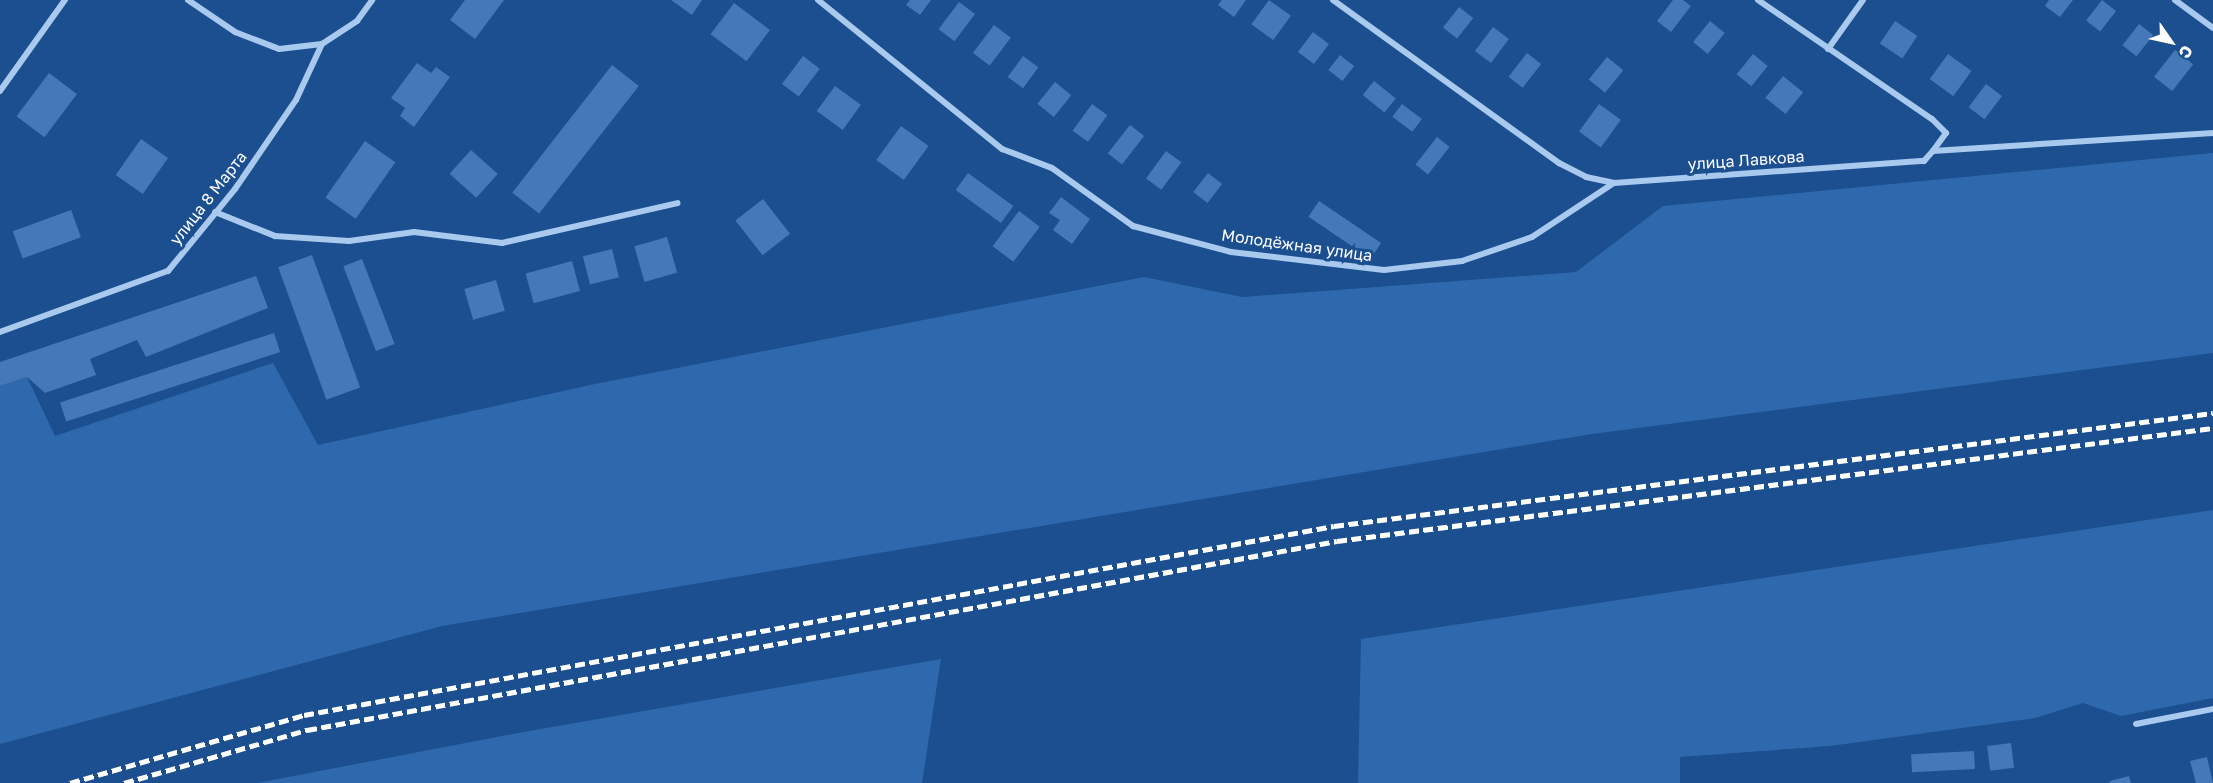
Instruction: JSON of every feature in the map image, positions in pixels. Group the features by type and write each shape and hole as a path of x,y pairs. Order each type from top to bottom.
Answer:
{"street":[{"path":"0,91 65,0"},
{"path":"188,0 235,32 279,50 322,44 357,21 372,0"},
{"name":"Молодёжная улица","path":"818,0 1002,149 1052,168 1133,226 1231,252 1384,270 1462,261 1532,237 1614,183"},
{"name":"улица Лавкова","path":"1333,0 1559,163 1586,177 1614,183 1924,161 1933,151 2213,133"},
{"path":"1758,0 1932,120 1946,133 1933,151"},
{"path":"1828,49 1863,0"},
{"path":"2175,0 2213,28"},
{"name":"улица 8 Марта","path":"0,332 168,271 296,100 322,44"},
{"path":"214,212 275,236 349,241 414,232 502,243 678,203"},
{"path":"2136,724 2213,709"}],"shaded area":[{"path":"2213,153 2213,353 1592,434 442,626 0,744 0,386 27,377 55,436 273,363 318,445 595,384 1144,277 1242,297 1576,272 1663,206"},
{"path":"2213,510 2213,698 2121,716 2083,703 2035,718 1830,746 1680,757 1680,783 1358,783 1361,639"},
{"path":"941,659 922,783 257,783 518,733"}],"building":[{"path":"465,0 504,0 475,39 450,20"},
{"path":"671,0 702,0 692,15"},
{"path":"910,0 931,0 920,15 906,5"},
{"path":"1222,0 1246,0 1234,17 1218,5"},
{"path":"1269,0 1291,16 1273,40 1251,24"},
{"path":"1673,0 1683,0 1691,6 1671,32 1657,21"},
{"path":"2049,0 2073,0 2060,17 2045,6"},
{"path":"2102,0 2116,11 2100,32 2086,20"},
{"path":"959,2 975,14 955,41 939,29"},
{"path":"734,3 770,30 746,61 711,34"},
{"path":"1459,7 1473,18 1457,39 1443,27"},
{"path":"1710,21 1725,33 1708,54 1693,42"},
{"path":"1895,21 1917,36 1902,58 1880,43"},
{"path":"2139,24 2153,35 2137,56 2122,45"},
{"path":"994,25 1011,38 990,66 973,53"},
{"path":"1493,27 1509,39 1491,63 1475,51"},
{"path":"1313,32 1329,44 1314,64 1298,52"},
{"path":"2175,50 2193,64 2172,91 2154,77"},
{"path":"1527,53 1541,64 1523,88 1509,77"},
{"path":"1753,54 1768,66 1751,86 1737,74"},
{"path":"1948,54 1971,71 1953,96 1930,79"},
{"path":"1340,55 1354,66 1342,81 1328,70"},
{"path":"803,56 820,69 799,97 782,84"},
{"path":"1023,56 1038,67 1023,88 1008,77"},
{"path":"1607,57 1623,70 1605,93 1589,80"},
{"path":"417,63 431,73 436,67 450,77 414,127 400,116 405,108 391,98"},
{"path":"612,65 639,86 539,214 512,193"},
{"path":"49,73 77,94 44,137 17,116"},
{"path":"1783,76 1803,92 1786,114 1765,98"},
{"path":"1374,81 1396,99 1384,113 1363,95"},
{"path":"1055,82 1071,95 1054,117 1037,104"},
{"path":"1986,84 2002,96 1985,119 1969,107"},
{"path":"835,86 861,105 843,130 817,111"},
{"path":"1092,104 1107,115 1088,142 1073,131"},
{"path":"1402,104 1422,119 1412,132 1392,117"},
{"path":"1599,104 1621,120 1601,147 1579,132"},
{"path":"1130,125 1144,136 1122,164 1108,153"},
{"path":"901,126 929,146 904,180 876,160"},
{"path":"1437,137 1450,147 1428,174 1415,165"},
{"path":"141,139 168,158 143,194 116,175"},
{"path":"365,141 395,162 356,219 325,198"},
{"path":"471,150 498,174 476,198 450,174"},
{"path":"1166,151 1181,162 1161,190 1146,179"},
{"path":"968,173 1013,206 1001,223 956,190"},
{"path":"1208,173 1222,184 1207,203 1193,192"},
{"path":"1061,197 1090,219 1072,244 1053,230 1060,220 1049,213"},
{"path":"763,199 790,234 763,255 735,221"},
{"path":"1319,201 1381,243 1371,259 1308,217"},
{"path":"71,210 81,237 23,258 13,231"},
{"path":"1019,211 1040,227 1013,262 993,246"},
{"path":"667,237 677,273 645,282 634,246"},
{"path":"612,249 619,277 590,284 583,256"},
{"path":"312,255 360,387 326,400 278,267"},
{"path":"362,259 395,344 376,351 343,266"},
{"path":"572,261 580,291 534,303 526,273"},
{"path":"256,276 268,308 146,357 137,340 90,359 96,375 45,393 27,377 0,386 0,362"},
{"path":"496,280 505,311 473,320 464,289"},
{"path":"274,333 280,352 66,422 60,403"},
{"path":"2011,743 2014,768 1990,771 1987,746"},
{"path":"1974,751 1975,769 1912,772 1911,754"},
{"path":"2207,757 2213,783 2196,783 2190,761"},
{"path":"2129,776 2131,783 2110,783 2110,781"}],"railway":[{"path":"70,783 304,715 1334,526 2213,413"},
{"path":"124,783 307,730 1337,541 2213,428"}]}
